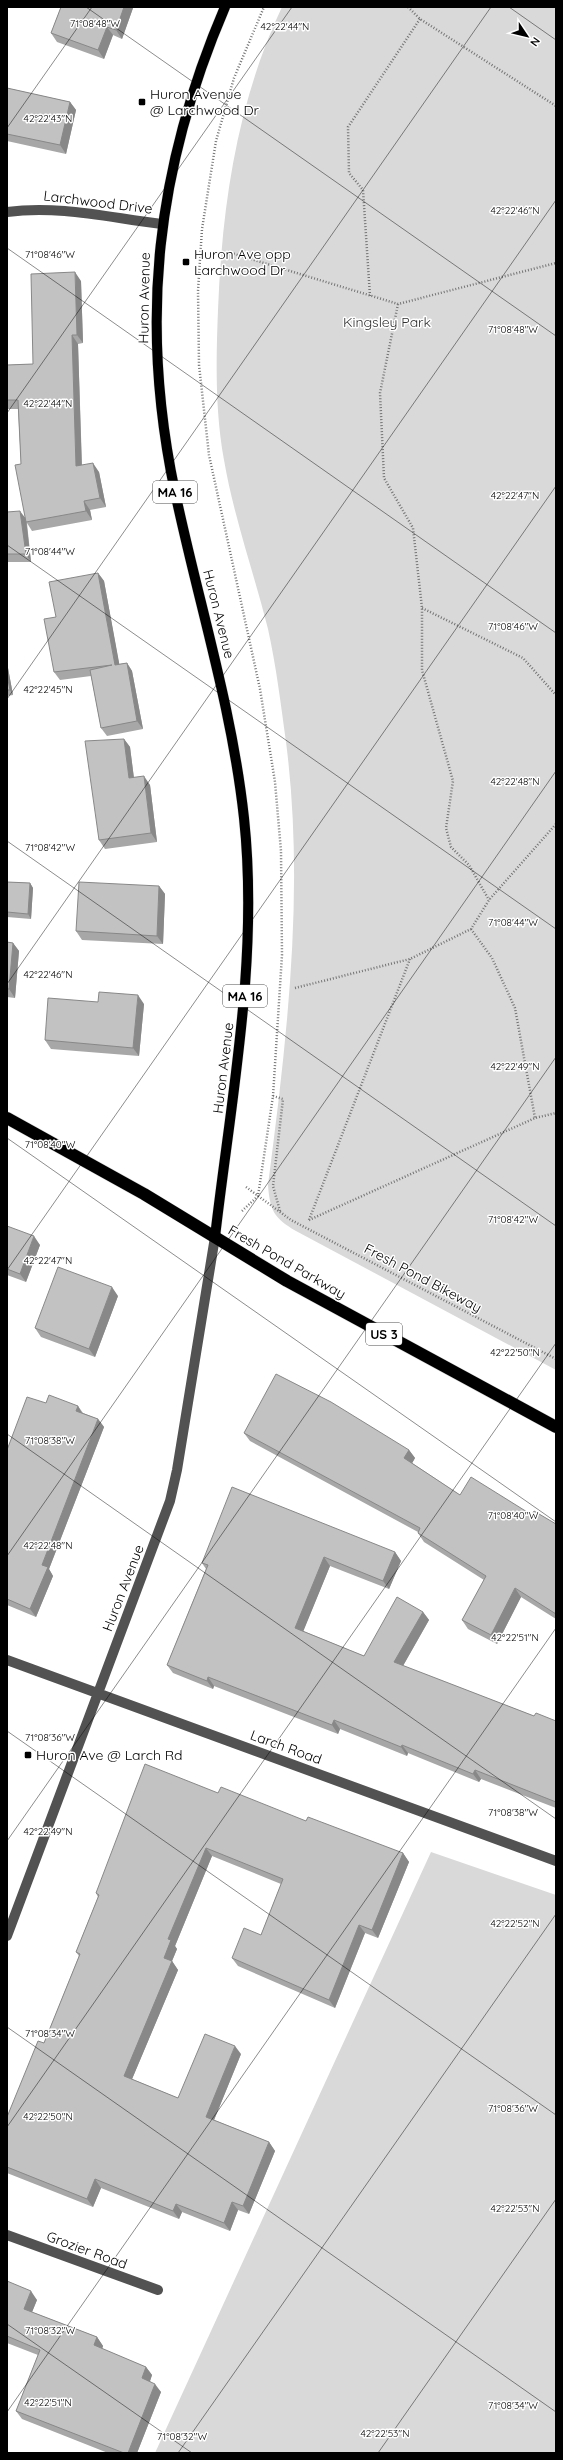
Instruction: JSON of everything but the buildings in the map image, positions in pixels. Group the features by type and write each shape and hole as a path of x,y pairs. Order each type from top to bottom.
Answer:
{"highway":[{"name":"Fresh Pond Parkway","path":"7,1118 107,1172 287,1281 556,1427"}],"main road":[{"name":"Huron Avenue","path":"215,1237 222,1170 244,1012 247,932 246,853 240,785 230,726 181,522 166,440 159,388 156,335 158,273 162,224 172,168 188,110 225,7"}],"street":[{"name":"Larchwood Drive","path":"7,212 30,209 75,211 162,224"},
{"name":"Huron Avenue","path":"7,1936 170,1501 177,1470 215,1237"},
{"name":"Larch Road","path":"7,1660 98,1692 556,1861"},
{"name":"Grozier Road","path":"7,2235 158,2290"}],"path":[{"name":"Huron Avenue","path":"258,1196 273,1096 282,955 283,892 278,812 260,689 208,455 201,396 198,342 201,240 211,167 234,78 264,7"},
{"path":"408,7 420,19 556,106"},
{"path":"370,296 363,190 349,173 348,127 420,19"},
{"path":"228,252 398,304 556,263"},
{"path":"398,304 380,393 384,478 413,528 422,608 422,670 453,781 446,828 451,847 469,865 489,900"},
{"path":"422,608 523,658 556,695"},
{"path":"295,988 410,959 471,929 489,900 556,824"},
{"path":"471,929 492,958 515,1008 535,1118"},
{"path":"410,959 309,1220 535,1118 556,1113"},
{"path":"273,1096 283,1099 273,1186 275,1200 282,1213"},
{"name":"Fresh Pond Bikeway","path":"222,1170 291,1220 556,1359"},
{"path":"215,1237 258,1196"}],"green space":[{"name":"Kingsley Park","path":"282,7 556,7 556,1370 296,1231 278,1218 274,1213 270,1201 268,1185 282,1074 294,908 294,853 291,797 286,742 271,643 233,503 221,442 217,385 217,348 223,232 235,155 243,117 254,80 266,43"},
{"path":"431,1852 556,1895 556,2453 155,2453"}],"place":[{"name":"Huron Avenue @ Larchwood Dr","path":"142,102"},
{"name":"Huron Ave opp Larchwood Dr","path":"186,262"},
{"name":"Huron Ave @ Larch Rd","path":"28,1755"}]}
